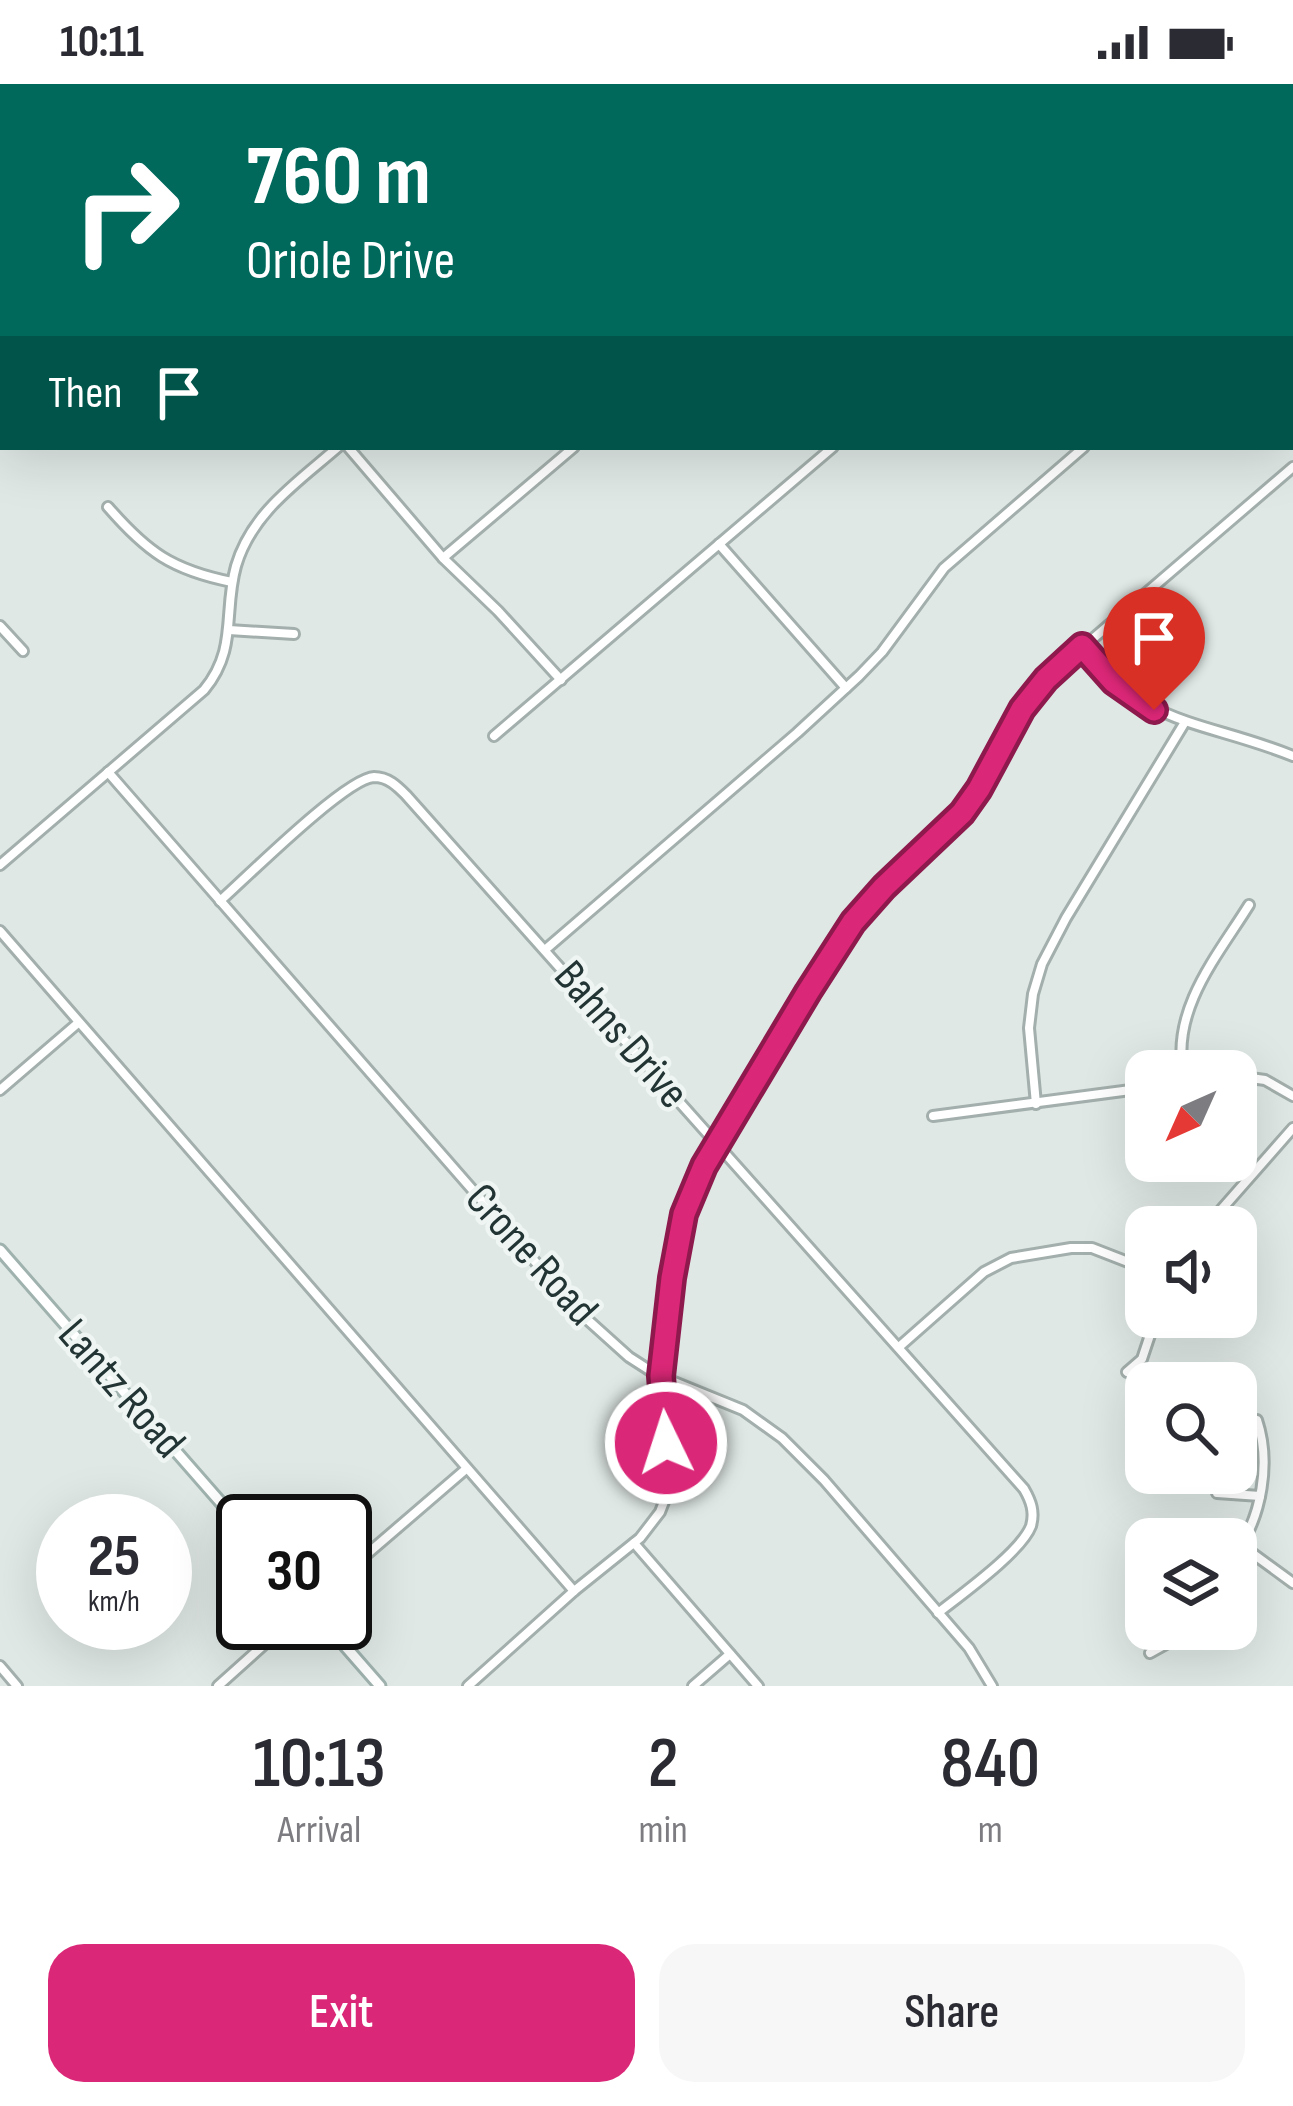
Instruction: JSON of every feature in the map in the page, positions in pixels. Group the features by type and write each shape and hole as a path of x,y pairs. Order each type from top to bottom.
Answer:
{"street":[{"path":"0,866 204,690 224,658 232,581 258,520 335,450"},
{"path":"351,450 443,558 561,680"},
{"path":"443,558 570,450"},
{"path":"494,736 829,450"},
{"path":"546,950 846,688 882,652 944,568 1081,450"},
{"path":"468,1686 634,1543 660,1512 668,1483 661,1376 684,1214 717,1144 853,922 962,813 1022,709 1046,679 1293,467"},
{"path":"108,506 143,545 171,564 232,581"},
{"path":"719,544 846,688"},
{"path":"0,626 23,651"},
{"path":"229,630 294,634"},
{"path":"1082,646 1104,673 1154,710 1293,756"},
{"path":"1036,1104 1029,1028 1042,964 1185,722"},
{"name":"Crone Road","path":"108,772 579,1312 629,1357 661,1376 743,1410 782,1438 969,1648 992,1686"},
{"name":"Bahns Drive","path":"220,901 360,781 380,778 406,795 1020,1483 1033,1507 1022,1540 938,1613"},
{"path":"1182,1050 1182,1033 1193,998 1249,905"},
{"path":"0,932 574,1592"},
{"path":"0,1090 78,1023"},
{"path":"1257,1077 1293,1096"},
{"path":"933,1116 1125,1091"},
{"path":"1225,1206 1293,1129"},
{"path":"899,1347 984,1272 1011,1258 1092,1248 1125,1261"},
{"name":"Lantz Road","path":"0,1250 216,1497"},
{"path":"1255,1518 1264,1441 1257,1420"},
{"path":"372,1550 466,1468"},
{"path":"1231,1494 1260,1496"},
{"path":"634,1543 758,1686"},
{"path":"1257,1560 1293,1583"},
{"path":"218,1686 258,1650"},
{"path":"349,1650 380,1686"},
{"path":"1150,1652 1154,1650"},
{"path":"693,1686 730,1654"},
{"path":"0,1666 17,1686"}],"route":[{"path":"666,1443 661,1376 678,1237 688,1200 843,937 884,887 962,813 1022,709 1082,646 1114,682 1154,710"}]}
